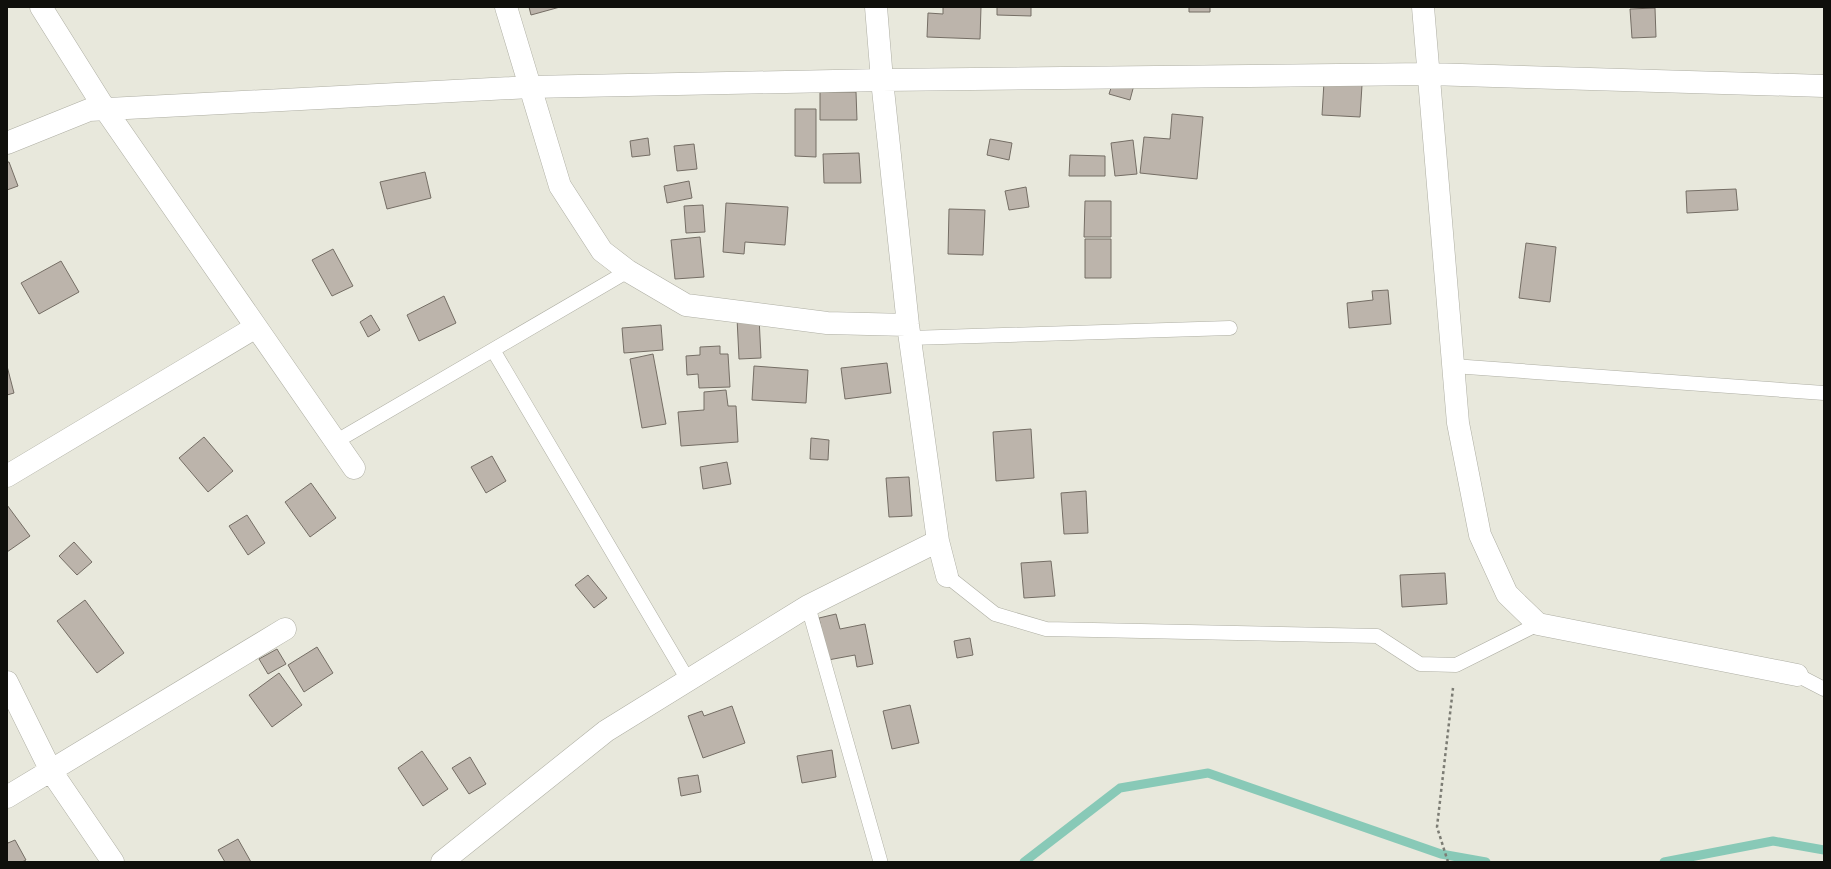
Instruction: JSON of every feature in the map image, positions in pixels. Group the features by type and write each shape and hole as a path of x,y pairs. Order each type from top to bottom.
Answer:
{"street":[{"path":"41,7 105,109 354,468"},
{"path":"506,7 560,186 602,251 628,271 686,305 909,332"},
{"path":"876,7 882,80 909,332 938,541 947,576"},
{"path":"1423,7 1458,423 1480,535 1507,594 1538,624 1797,675"},
{"path":"7,143 89,110 530,87 882,80 1428,74 1824,86"},
{"path":"7,476 256,327"},
{"path":"442,862 606,732 808,606 938,541"},
{"path":"7,797 285,630"},
{"path":"7,682 50,771 113,862"}],"lane":[{"path":"335,442 628,271"},
{"path":"909,332 1230,328"},
{"path":"493,350 688,680"},
{"path":"1453,366 1824,393"},
{"path":"947,576 994,614 1046,629 1377,636 1420,664 1456,665 1538,624"},
{"path":"808,606 880,860"},
{"path":"1797,675 1824,689"}],"path":[{"path":"1448,862 1437,827 1456,665"}],"building":[{"path":"529,7 560,7 531,15"},
{"path":"943,7 981,7 980,39 927,37 928,13 943,14"},
{"path":"997,7 1031,7 1031,16 997,15"},
{"path":"1189,7 1210,7 1210,12 1189,12"},
{"path":"1655,8 1656,37 1632,38 1630,9"},
{"path":"1114,79 1134,85 1130,100 1109,94"},
{"path":"1324,82 1362,85 1360,117 1322,115"},
{"path":"820,92 856,92 857,120 820,120"},
{"path":"795,109 816,109 816,157 795,156"},
{"path":"1172,114 1203,117 1197,179 1140,173 1144,137 1170,139"},
{"path":"648,138 650,155 632,157 630,141"},
{"path":"990,139 1012,143 1009,160 987,155"},
{"path":"1133,140 1137,174 1115,176 1111,143"},
{"path":"694,144 697,169 677,171 674,146"},
{"path":"859,153 861,183 824,183 823,154"},
{"path":"1070,155 1105,156 1105,176 1069,176"},
{"path":"7,162 9,162 18,186 7,190"},
{"path":"425,172 431,198 387,209 380,182"},
{"path":"689,181 692,198 667,203 664,186"},
{"path":"1026,187 1029,207 1009,210 1005,191"},
{"path":"1736,189 1738,210 1687,213 1686,191"},
{"path":"1085,201 1111,201 1111,237 1084,237"},
{"path":"726,203 788,207 785,245 745,242 744,254 723,252"},
{"path":"703,205 705,232 686,233 684,206"},
{"path":"949,209 985,210 983,255 948,254"},
{"path":"700,237 704,277 675,279 671,240"},
{"path":"1085,239 1111,239 1111,278 1085,278"},
{"path":"1526,243 1556,247 1550,302 1519,298"},
{"path":"333,249 353,286 332,296 312,260"},
{"path":"61,261 79,292 39,314 21,283"},
{"path":"1388,290 1391,324 1349,328 1347,303 1373,300 1372,291"},
{"path":"444,296 456,323 419,341 407,315"},
{"path":"371,315 380,330 368,337 360,322"},
{"path":"759,317 761,358 739,359 737,318"},
{"path":"661,325 663,350 624,353 622,328"},
{"path":"720,346 720,354 728,354 730,387 699,388 698,374 687,375 686,356 700,355 700,347"},
{"path":"653,354 666,424 642,428 630,359"},
{"path":"887,363 891,393 845,399 841,368"},
{"path":"7,366 14,393 7,395"},
{"path":"754,366 808,370 806,403 752,400"},
{"path":"726,390 728,406 736,406 738,442 681,446 678,412 704,410 704,392"},
{"path":"1031,429 1034,478 996,481 993,432"},
{"path":"204,437 233,471 208,492 179,458"},
{"path":"811,438 829,440 828,460 810,459"},
{"path":"492,456 506,481 486,493 471,467"},
{"path":"727,462 731,484 703,489 700,467"},
{"path":"909,477 912,516 889,517 886,478"},
{"path":"311,483 336,518 310,537 285,502"},
{"path":"1086,491 1088,533 1064,534 1061,493"},
{"path":"7,505 30,536 7,552"},
{"path":"247,515 265,543 248,555 229,526"},
{"path":"74,542 92,562 77,575 59,556"},
{"path":"1051,561 1055,596 1024,598 1021,563"},
{"path":"1445,573 1447,604 1402,607 1400,575"},
{"path":"588,575 607,598 594,608 575,585"},
{"path":"85,600 124,653 97,673 57,621"},
{"path":"836,614 840,629 865,624 873,664 857,667 855,655 828,660 819,618"},
{"path":"970,638 973,655 957,658 954,641"},
{"path":"317,647 333,673 304,692 288,665"},
{"path":"277,649 286,664 268,674 259,659"},
{"path":"279,673 302,705 272,727 249,695"},
{"path":"910,705 919,743 892,749 883,711"},
{"path":"732,706 745,743 703,758 688,716 702,711 704,716"},
{"path":"832,750 836,777 802,783 797,756"},
{"path":"422,751 448,789 423,806 398,768"},
{"path":"470,757 486,784 469,794 452,768"},
{"path":"698,775 701,792 681,796 678,778"},
{"path":"238,839 251,862 225,862 218,850"},
{"path":"7,840 8,843 15,840 26,860 22,862 7,862"}],"waterway":[{"path":"1024,862 1120,788 1208,773 1441,854 1486,862"},
{"path":"1664,862 1773,841 1824,850"}]}
